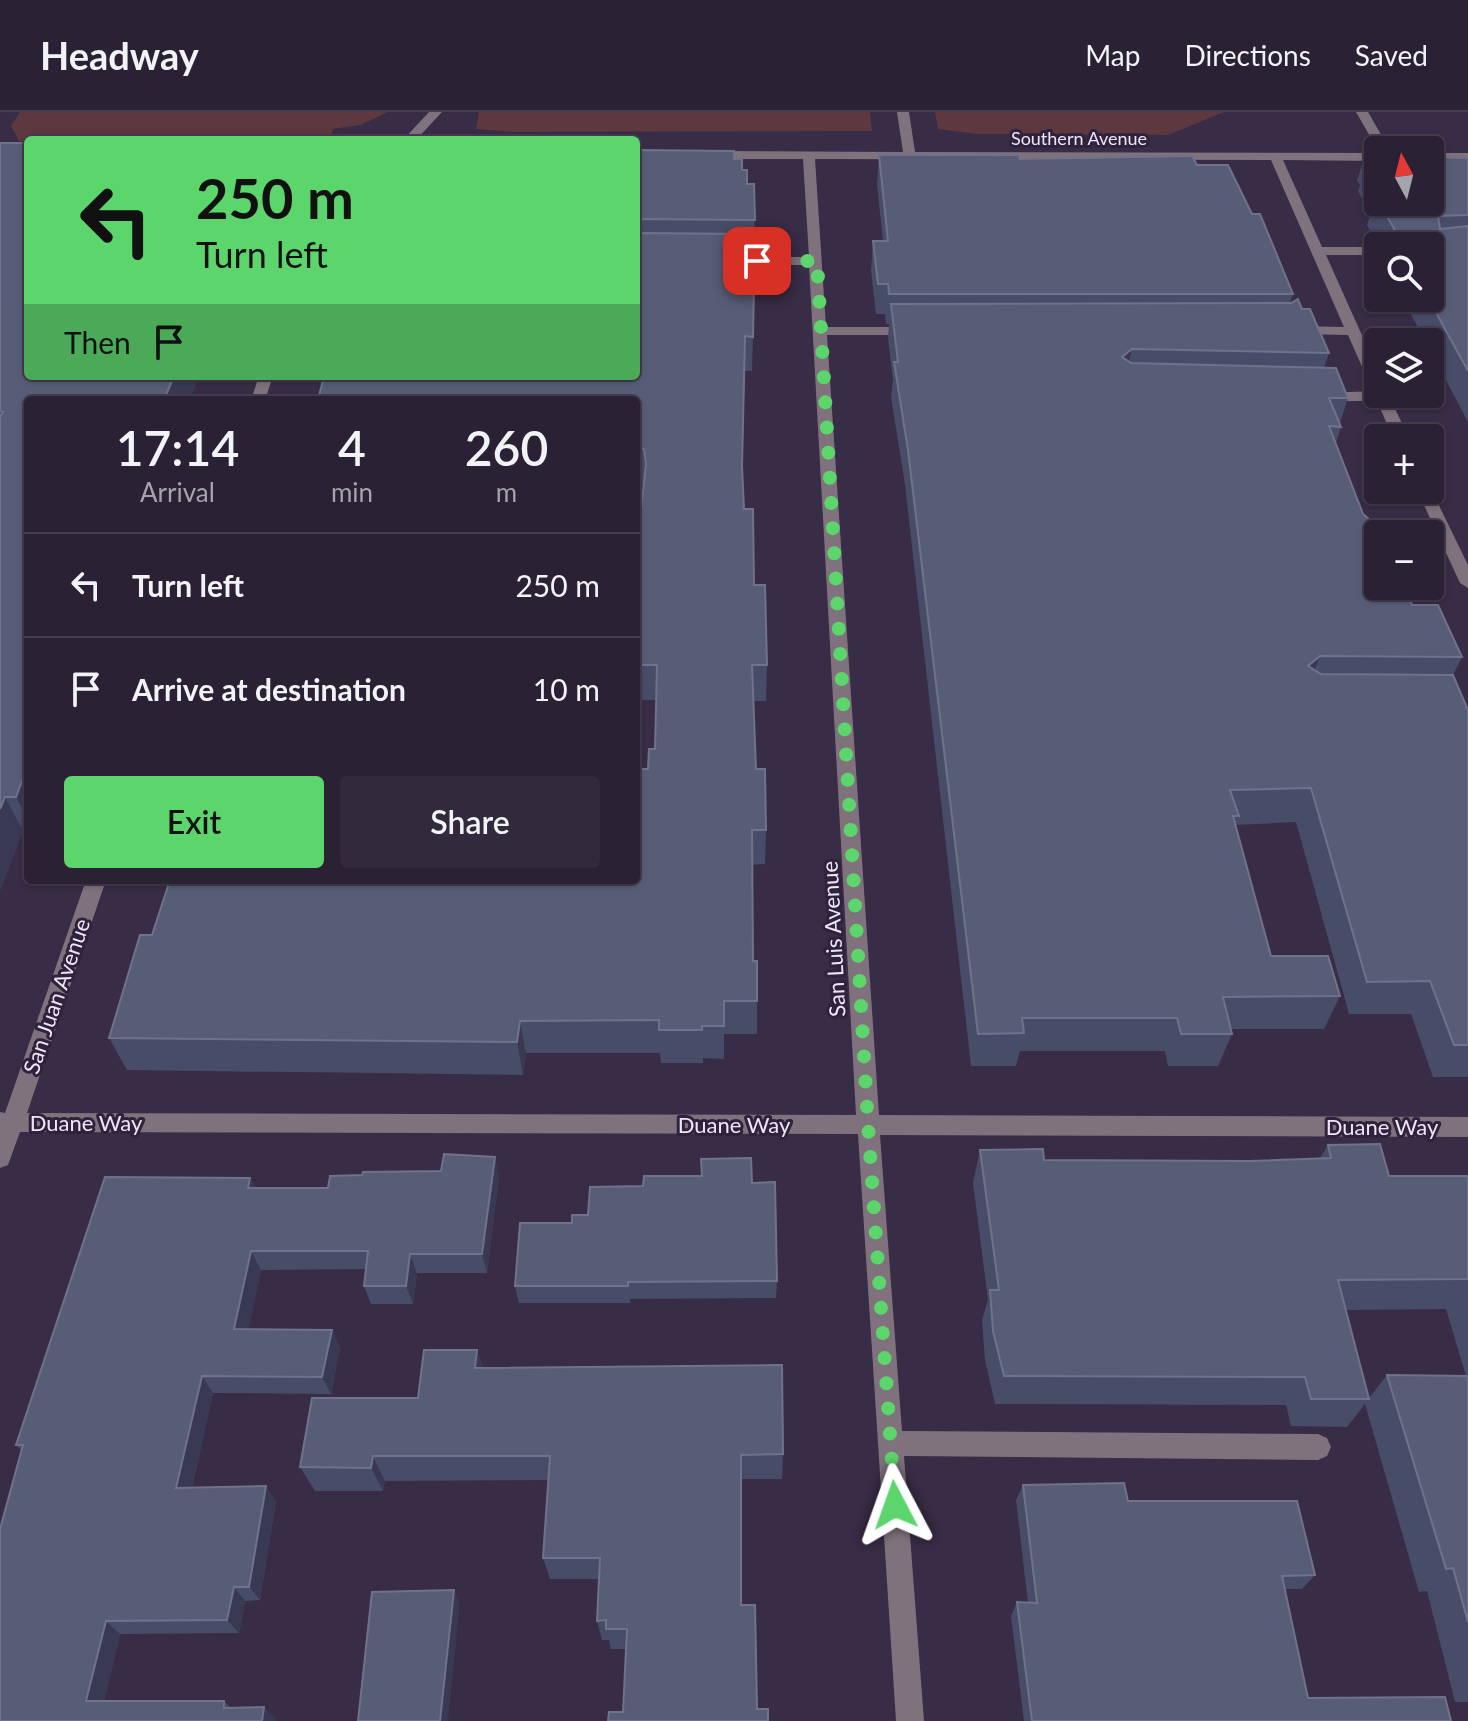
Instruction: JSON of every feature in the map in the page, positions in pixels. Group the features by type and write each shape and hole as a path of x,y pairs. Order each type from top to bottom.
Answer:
{"street":[{"path":"413,136 436,112"},
{"path":"903,112 909,155"},
{"path":"1362,112 1376,136"},
{"name":"Southern Avenue","path":"699,155 1364,157"},
{"name":"San Luis Avenue","path":"809,155 823,331 868,1124 910,1721"},
{"path":"1275,156 1364,358"},
{"path":"1444,157 1468,157"},
{"path":"1315,251 1364,251"},
{"path":"712,261 817,261"},
{"path":"1295,330 1351,331"},
{"path":"823,331 933,331"},
{"path":"1304,396 1364,394"},
{"path":"1431,504 1468,583"},
{"name":"San Juan Avenue","path":"0,1158 6,1122 95,884"},
{"name":"Duane Way","path":"6,1122 1468,1127"},
{"path":"891,1443 1318,1447"}],"shaded area":[{"path":"20,112 388,112 360,125 333,129 331,136 24,136 24,141 19,141 11,126"},
{"path":"479,112 870,112 872,131 513,132 476,129"},
{"path":"935,112 1224,112 1168,135 977,134 938,129"}],"building":[{"path":"0,143 24,143 24,380 172,380 166,396 24,396 24,776 16,797 5,797 0,809 0,417 3,412 0,411"},
{"path":"640,150 734,151 734,159 742,159 742,170 747,170 747,184 754,184 755,220 640,219"},
{"path":"879,155 1019,155 1020,159 1192,156 1197,165 1228,165 1252,214 1260,214 1293,294 889,294 888,284 878,284 873,241 888,241"},
{"path":"1444,157 1468,158 1468,215 1444,216"},
{"path":"1387,216 1438,216 1440,229 1468,226 1468,371 1436,312 1444,312 1444,232 1396,232"},
{"path":"640,233 755,234 753,337 745,336 742,466 744,509 753,509 754,585 765,585 767,665 752,665 756,769 765,769 766,830 752,830 753,961 757,961 757,1001 724,1001 724,1026 702,1026 702,1030 659,1030 659,1020 520,1021 517,1042 109,1038 140,935 152,935 169,884 640,884 640,769 648,769 649,749 655,749 657,665 640,665 640,519 646,464 644,449 640,449 640,396 319,396 323,380 640,380"},
{"path":"1298,299 1302,309 1310,309 1329,353 1132,349 1122,357 1131,363 1336,368 1348,398 1329,398 1341,427 1329,426 1363,514 1370,520 1364,520 1364,600 1410,600 1412,605 1438,605 1462,657 1320,656 1308,666 1321,674 1453,675 1468,710 1468,1045 1454,1045 1430,981 1367,982 1311,788 1230,790 1239,816 1233,816 1271,956 1328,956 1340,996 1223,997 1232,1034 1181,1034 1177,1018 1022,1018 1024,1033 978,1034 908,450 894,362 898,362 891,304 1291,303"},
{"path":"1380,1144 1389,1176 1468,1176 1468,1279 1338,1280 1369,1399 1311,1399 1305,1377 1004,1376 993,1331 990,1290 999,1290 980,1150 1043,1149 1044,1160 1250,1161 1331,1158 1328,1145"},
{"path":"444,1154 495,1157 482,1254 410,1254 406,1286 364,1286 368,1251 251,1251 234,1329 332,1330 322,1377 202,1376 176,1488 266,1486 249,1587 234,1587 227,1620 106,1621 86,1701 224,1701 224,1708 264,1707 262,1721 0,1721 0,1529 23,1445 16,1445 105,1177 250,1178 248,1188 328,1188 330,1176 362,1175 363,1172 441,1171"},
{"path":"751,1158 752,1183 775,1182 777,1281 515,1286 520,1223 572,1223 572,1215 588,1215 590,1187 643,1186 644,1176 702,1176 701,1159"},
{"path":"424,1350 477,1350 475,1368 782,1365 783,1454 741,1455 741,1605 755,1605 757,1709 768,1709 768,1721 608,1721 609,1712 623,1712 627,1629 606,1629 606,1620 597,1621 600,1558 543,1558 550,1456 373,1456 371,1468 300,1467 312,1398 418,1398"},
{"path":"1387,1375 1468,1376 1468,1622 1453,1568 1446,1569"},
{"path":"1124,1483 1128,1501 1297,1501 1315,1575 1282,1576 1308,1698 1445,1697 1451,1721 1032,1721 1017,1602 1037,1603 1023,1485"},
{"path":"454,1590 440,1721 358,1721 372,1592"}],"route":[{"path":"757,261 817,261 868,1124 895,1505"}]}
